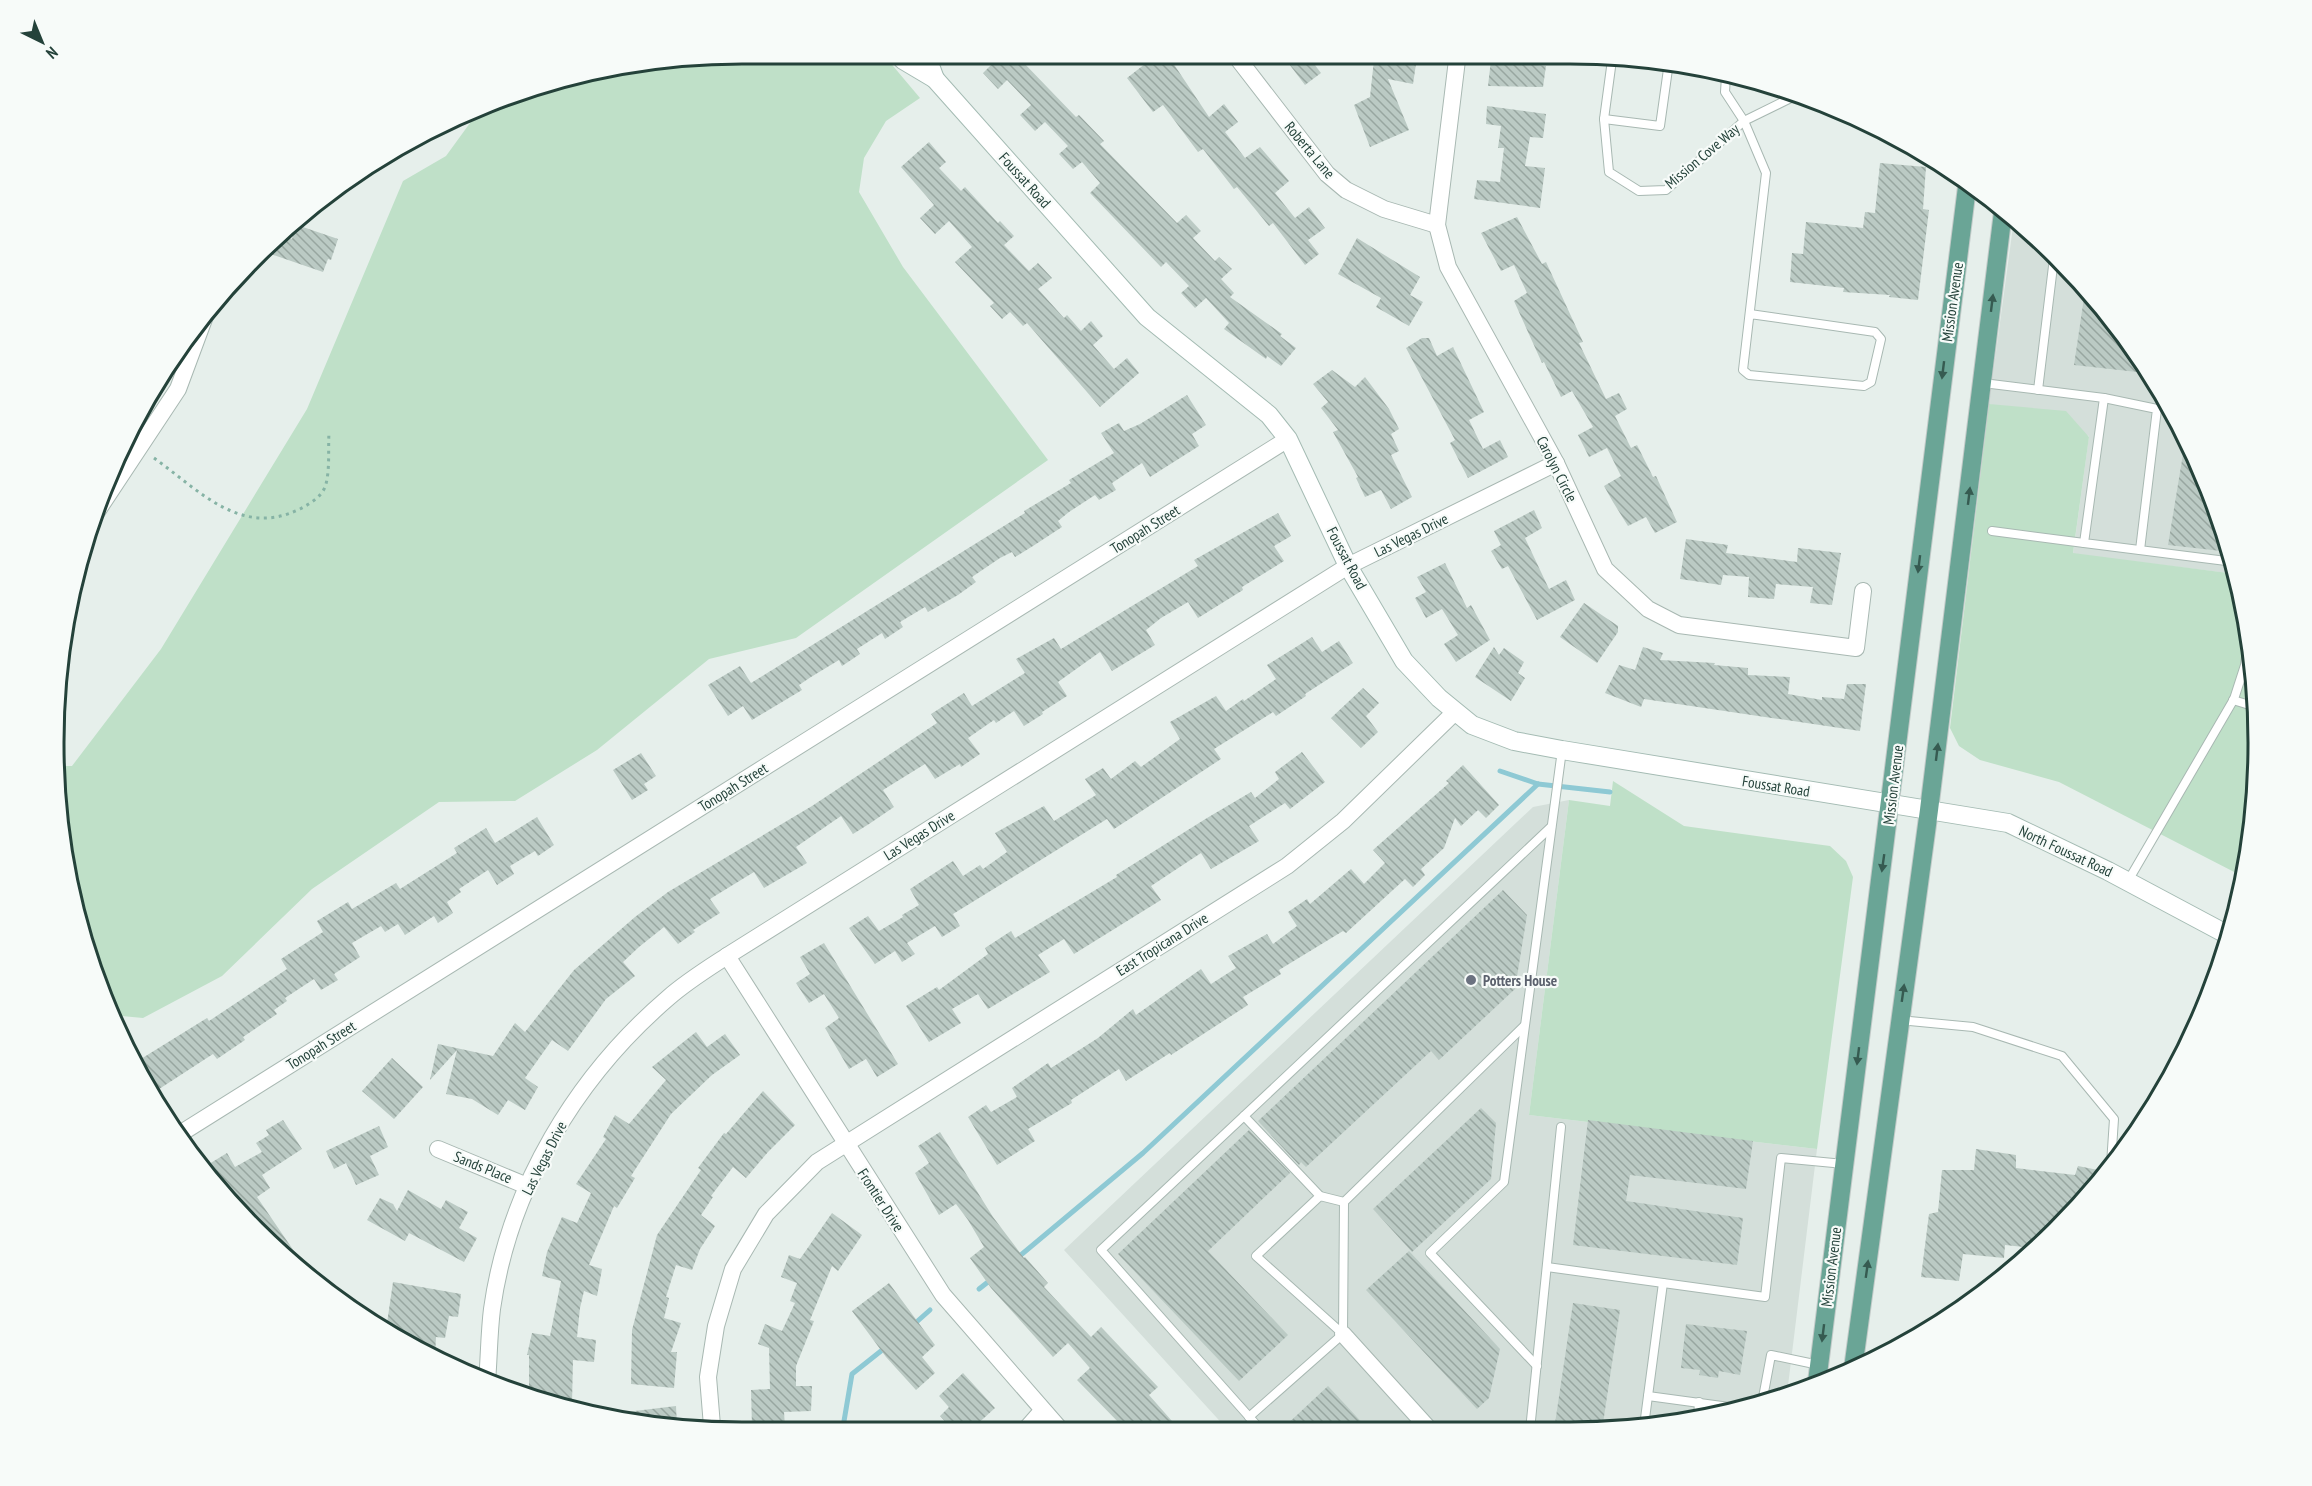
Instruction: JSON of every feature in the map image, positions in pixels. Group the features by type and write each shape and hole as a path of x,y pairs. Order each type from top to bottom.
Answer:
{"main road":[{"name":"Foussat Road","path":"910,64 935,79 1148,317 1269,415 1288,439 1348,566 1404,661 1455,712 1472,725 1514,741 1891,805"},
{"name":"Foussat Road","path":"929,64 935,79"},
{"name":"Mission Avenue","path":"1818,1374 1966,194"},
{"path":"1854,1359 1929,810 2002,221"},
{"name":"North Foussat Road","path":"1891,805 2008,823 2128,881 2220,931"}],"street":[{"name":"Roberta Lane","path":"1242,64 1327,174 1347,190 1384,210 1437,225"},
{"name":"Carolyn Circle","path":"1457,64 1437,225 1448,267 1556,464 1605,569 1648,609 1678,625 1856,648 1863,591"},
{"path":"116,484 178,389 195,344"},
{"name":"Tonopah Street","path":"186,1130 1288,439"},
{"name":"Las Vegas Drive","path":"488,1372 492,1309 505,1247 527,1186 558,1125 611,1054 668,997 727,956 1348,566 1556,464"},
{"name":"East Tropicana Drive","path":"712,1421 708,1377 716,1326 733,1269 766,1214 817,1162 1287,866 1343,821 1455,712"},
{"name":"Frontier Drive","path":"727,956 844,1143 943,1295 1053,1422"},
{"name":"Sands Place","path":"438,1149 527,1186"},
{"path":"1343,1334 1423,1422"},
{"path":"1032,1422 1042,1411"}],"lane":[{"name":"Mission Cove Way","path":"1611,66 1604,119 1609,172 1639,191 1666,190 1744,122 1786,101"},
{"path":"1604,119 1660,126 1668,72"},
{"path":"1726,84 1725,93 1744,122 1766,173 1743,370 1749,375 1864,386 1871,382 1881,339 1875,332 1750,314"},
{"path":"2038,390 2053,267"},
{"path":"1983,383 2104,398 2157,409 2140,550"},
{"path":"2084,543 2104,398"},
{"path":"1992,531 2222,560"},
{"path":"2128,881 2233,700 2244,672"},
{"path":"2233,700 2246,704"},
{"path":"1537,1366 1430,1253 1504,1182 1562,750"},
{"path":"1254,1422 1101,1250 1551,827"},
{"path":"1899,1020 1973,1027 2061,1056 2114,1119 2112,1149"},
{"path":"1249,1417 1343,1334 1344,1202 1525,1025"},
{"path":"1244,1116 1320,1196 1344,1202"},
{"path":"1531,1422 1561,1127"},
{"path":"1547,1267 1766,1297 1781,1158 1844,1164"},
{"path":"1320,1196 1256,1256 1343,1334"},
{"path":"1645,1417 1663,1283"},
{"path":"1764,1392 1771,1356 1818,1374"},
{"path":"1648,1396 1716,1405"},
{"path":"1699,1402 1699,1408"}],"path":[{"path":"140,448 234,515 254,519 285,516 315,501 326,486 329,433"}],"shaded area":[{"path":"2012,230 2049,263 2079,296 2133,366 2157,404 2196,483 2225,573 2073,554 2089,436 1989,404"},
{"path":"1569,800 1529,1115 1817,1149 1788,1385 1701,1408 1658,1416 1613,1420 1221,1422 1064,1250 1533,807"}],"green space":[{"path":"891,64 920,98 886,121 864,158 859,192 903,267 1048,460 796,638 709,659 597,750 515,801 439,802 312,889 222,976 143,1018 122,1016 101,961 78,875 70,832 65,766 72,766 161,649 307,409 403,181 446,156 471,121 525,101 611,78 654,70 699,66"},
{"path":"1989,404 2066,411 2089,437 2073,553 2225,573 2242,654 2248,743 2242,832 2235,872 2059,782 1980,760 1959,746 1950,728"},
{"path":"1613,781 1684,826 1830,846 1846,861 1853,877 1817,1149 1529,1115 1569,800 1610,806"}],"building":[{"path":"992,64 1025,64 1076,117 1079,115 1104,141 1100,144 1177,223 1186,215 1201,231 1193,238 1215,261 1219,257 1232,269 1221,279 1234,293 1230,297 1282,334 1280,336 1296,348 1281,366 1267,356 1266,359 1224,329 1229,323 1206,298 1195,308 1181,293 1189,286 1166,262 1161,267 1090,193 1100,183 1082,162 1073,169 1059,154 1068,146 1045,122 1035,131 1020,115 1031,105 1007,80 998,89 983,73"},
{"path":"1145,64 1174,64 1209,117 1224,104 1238,122 1225,132 1245,158 1260,147 1289,181 1275,193 1295,218 1309,207 1325,228 1308,240 1319,254 1305,265 1273,223 1269,226 1237,187 1234,189 1203,149 1198,152 1163,105 1153,112 1127,78"},
{"path":"1289,64 1314,64 1321,73 1305,85"},
{"path":"1374,64 1416,64 1413,84 1388,79 1409,130 1370,147 1354,105 1370,97"},
{"path":"1491,64 1546,66 1543,87 1488,86"},
{"path":"1487,106 1546,114 1543,138 1530,137 1525,166 1545,168 1540,208 1474,199 1477,180 1500,182 1504,148 1498,148 1501,126 1486,124"},
{"path":"929,142 946,162 939,168 961,191 965,187 998,223 1000,221 1014,236 1004,245 1029,271 1038,263 1052,278 1038,289 1064,318 1067,315 1081,331 1091,321 1103,336 1093,345 1114,369 1127,358 1139,373 1100,407 1027,323 1023,326 1010,312 1002,319 990,306 994,303 955,262 972,247 949,221 935,234 920,218 934,205 901,167"},
{"path":"1880,163 1926,167 1923,209 1929,210 1918,300 1889,297 1890,295 1843,292 1844,288 1790,282 1792,253 1803,254 1806,222 1863,228 1865,212 1875,213"},
{"path":"1517,217 1542,264 1546,262 1583,342 1579,343 1606,399 1619,393 1627,409 1615,416 1631,448 1637,445 1653,477 1656,476 1677,522 1655,533 1646,517 1628,526 1613,502 1604,486 1621,476 1607,448 1589,457 1578,435 1593,427 1572,391 1561,397 1544,362 1542,363 1514,301 1527,293 1514,265 1501,271 1481,233"},
{"path":"303,227 338,239 331,260 328,259 323,272 272,255"},
{"path":"1357,238 1420,277 1410,295 1423,302 1409,326 1376,307 1381,298 1338,274"},
{"path":"2083,301 2137,372 2074,365"},
{"path":"1422,338 1429,338 1437,356 1453,347 1484,412 1469,420 1483,449 1500,440 1508,457 1468,478 1450,443 1455,440 1406,348"},
{"path":"1332,370 1355,387 1365,377 1389,409 1399,429 1391,434 1399,451 1391,455 1412,497 1391,509 1381,490 1365,497 1356,478 1358,477 1333,432 1338,430 1321,408 1328,402 1313,384"},
{"path":"1187,395 1206,425 1192,434 1199,446 1150,477 1142,463 1112,483 1116,490 1099,500 1095,495 1069,512 1058,521 1062,527 1015,557 1012,552 1000,558 972,577 976,582 958,595 928,612 925,607 900,622 903,627 885,639 882,633 857,649 860,654 842,666 839,660 811,677 799,685 802,690 752,720 743,706 728,716 708,685 740,666 751,683 1025,513 1024,511 1071,483 1069,480 1114,453 1101,433 1119,423 1124,431 1140,424"},
{"path":"2183,454 2196,483 2219,551 2168,545"},
{"path":"1534,510 1542,528 1525,538 1549,589 1566,580 1575,600 1537,620 1508,566 1502,569 1491,551 1501,545 1494,531"},
{"path":"1278,513 1291,536 1274,546 1284,561 1242,587 1243,590 1198,618 1188,602 1161,618 1146,630 1155,645 1112,671 1100,652 1058,682 1067,696 1042,712 1043,714 1024,726 1014,711 996,723 994,720 968,738 980,754 961,767 960,764 935,779 925,764 883,790 894,807 869,824 853,834 841,816 796,847 807,863 764,888 754,872 710,899 720,913 693,930 695,932 678,944 664,927 623,962 635,976 606,999 568,1051 552,1040 525,1078 538,1087 525,1110 508,1100 498,1115 472,1099 446,1094 457,1050 430,1080 438,1044 493,1056 515,1023 525,1032 574,970 635,917 668,892 812,806 937,723 931,714 964,693 972,706 1025,673 1016,659 1054,638 1061,649 1198,566 1194,560"},
{"path":"1686,539 1728,545 1726,553 1797,562 1798,548 1841,553 1832,605 1810,603 1813,587 1776,584 1774,599 1748,597 1749,577 1723,575 1721,585 1680,579"},
{"path":"1445,563 1467,608 1471,605 1490,640 1456,662 1444,644 1458,635 1442,609 1426,618 1415,598 1426,592 1417,577"},
{"path":"1584,603 1618,626 1618,632 1597,663 1560,637"},
{"path":"1312,637 1322,652 1339,641 1353,663 1276,716 1273,712 1214,749 1221,759 1114,829 1107,819 953,914 960,926 942,937 935,926 907,943 915,954 902,962 895,951 875,964 849,928 868,916 879,931 903,917 902,915 919,905 910,889 953,861 963,876 980,865 983,869 1007,852 995,833 1044,806 1054,821 1096,795 1085,779 1103,768 1111,779 1135,761 1141,767 1180,739 1170,722 1216,696 1226,711 1243,699 1244,701 1276,679 1267,665"},
{"path":"1494,647 1499,655 1504,648 1524,662 1518,673 1525,678 1511,701 1475,677"},
{"path":"1643,647 1663,653 1660,660 1715,663 1714,665 1748,668 1748,675 1790,677 1788,694 1822,700 1822,697 1844,699 1847,684 1866,684 1860,731 1644,699 1641,707 1605,693 1619,665 1635,670"},
{"path":"1363,688 1379,703 1366,716 1378,732 1361,748 1331,718"},
{"path":"1302,752 1325,782 1290,809 1285,803 1249,826 1259,841 1211,869 1201,853 1151,886 1161,900 1074,954 1064,939 1038,955 1050,972 988,1009 978,994 952,1009 961,1023 929,1042 906,1006 937,987 939,990 988,954 985,948 1011,931 1015,938 1251,792 1255,798 1279,779 1275,772"},
{"path":"641,753 656,776 644,784 648,790 632,800 613,770"},
{"path":"1463,765 1499,805 1486,818 1478,810 1461,826 1455,818 1444,848 1421,869 1425,875 1413,887 1405,879 1346,933 1343,931 1279,970 1281,974 1243,997 1248,1005 1171,1055 1170,1053 1126,1081 1119,1069 1071,1100 1072,1103 1028,1129 1035,1141 997,1165 968,1117 986,1105 991,1112 1017,1097 1012,1088 1022,1081 1048,1063 1051,1068 1098,1038 1133,1009 1136,1015 1201,969 1211,984 1236,968 1228,956 1267,934 1273,944 1297,926 1288,912 1307,899 1310,904 1351,869 1364,884 1385,863 1373,850 1449,783 1446,781"},
{"path":"537,817 554,845 538,856 535,851 510,866 514,874 497,885 488,870 459,889 461,892 447,902 453,913 438,923 434,916 405,935 398,924 385,932 381,926 352,943 360,957 334,974 338,980 321,990 314,979 285,998 287,1001 274,1010 277,1014 243,1037 245,1040 217,1059 213,1054 159,1089 142,1058 207,1018 209,1021 287,969 281,959 323,932 317,921 348,902 352,909 396,883 400,889 457,853 454,848 486,828 495,843"},
{"path":"1503,890 1527,915 1515,989 1439,1060 1431,1051 1306,1167 1301,1162 1299,1165 1258,1121"},
{"path":"824,943 898,1064 877,1077 866,1059 849,1069 825,1028 839,1018 824,994 809,1003 796,983 810,974 800,957"},
{"path":"696,1032 707,1047 725,1034 740,1055 712,1075 671,1114 631,1176 635,1178 617,1208 614,1206 589,1265 602,1269 597,1296 584,1291 580,1308 577,1337 596,1340 594,1362 573,1360 572,1399 529,1386 529,1355 527,1355 532,1333 550,1336 561,1281 542,1276 547,1252 562,1217 577,1223 591,1193 576,1184 606,1139 603,1137 615,1115 629,1124 666,1080 652,1067"},
{"path":"392,1058 423,1087 394,1119 362,1091"},
{"path":"763,1091 795,1125 746,1178 733,1167 711,1196 713,1197 701,1215 715,1226 700,1249 692,1270 676,1265 666,1297 669,1298 664,1318 681,1323 671,1352 677,1352 674,1388 631,1384 632,1330 657,1235 701,1170 698,1168 724,1133 726,1134"},
{"path":"1481,1108 1496,1123 1491,1179 1412,1252 1373,1209"},
{"path":"283,1120 302,1149 262,1175 270,1188 257,1197 294,1251 263,1223 211,1163 227,1153 235,1167 262,1152 256,1143 269,1135 266,1130"},
{"path":"1588,1120 1753,1141 1746,1189 1630,1175 1626,1201 1743,1218 1737,1265 1573,1245"},
{"path":"379,1126 388,1147 370,1156 379,1175 356,1185 346,1163 334,1169 326,1151"},
{"path":"1249,1130 1290,1173 1208,1251 1288,1335 1239,1381 1118,1254"},
{"path":"940,1132 993,1217 1024,1258 1048,1283 1044,1287 1091,1337 1101,1327 1158,1387 1149,1395 1173,1422 1118,1422 1077,1380 1090,1368 1068,1343 1053,1357 991,1288 970,1258 984,1247 956,1204 939,1215 915,1173 929,1163 918,1146"},
{"path":"1976,1149 2016,1155 2016,1168 2075,1175 2078,1166 2096,1170 2049,1223 2023,1247 2005,1245 2004,1258 1963,1254 1959,1281 1921,1277 1929,1214 1938,1212 1942,1170 1974,1170"},
{"path":"408,1190 441,1209 446,1200 468,1212 459,1228 477,1238 464,1262 409,1233 405,1241 367,1220 380,1198 393,1204 397,1211"},
{"path":"832,1213 862,1235 838,1271 832,1266 810,1320 814,1321 796,1366 796,1386 812,1386 811,1411 784,1412 785,1422 752,1422 751,1390 770,1389 769,1348 758,1344 765,1324 782,1331 795,1303 790,1301 797,1283 781,1277 789,1255 800,1259"},
{"path":"1409,1251 1500,1349 1489,1398 1477,1409 1366,1290"},
{"path":"393,1282 461,1294 458,1317 449,1316 445,1338 436,1337 435,1348 387,1321"},
{"path":"889,1283 935,1345 922,1357 935,1373 916,1390 886,1357 852,1311"},
{"path":"1573,1303 1620,1310 1603,1420 1555,1422"},
{"path":"1686,1324 1747,1331 1740,1375 1719,1371 1718,1378 1699,1375 1700,1370 1681,1368"},
{"path":"963,1373 995,1408 980,1422 946,1422 940,1416 949,1407 939,1396"},
{"path":"1328,1386 1361,1422 1289,1422"},
{"path":"676,1406 677,1418 654,1416 630,1412"}],"waterway":[{"path":"1500,771 1538,784 1610,792"},
{"path":"1016,1259 1143,1153 1538,784"},
{"path":"979,1289 993,1278"},
{"path":"912,1326 930,1310"},
{"path":"844,1422 852,1374 886,1347"}],"place":[{"name":"Potters House","path":"1471,980"}]}
